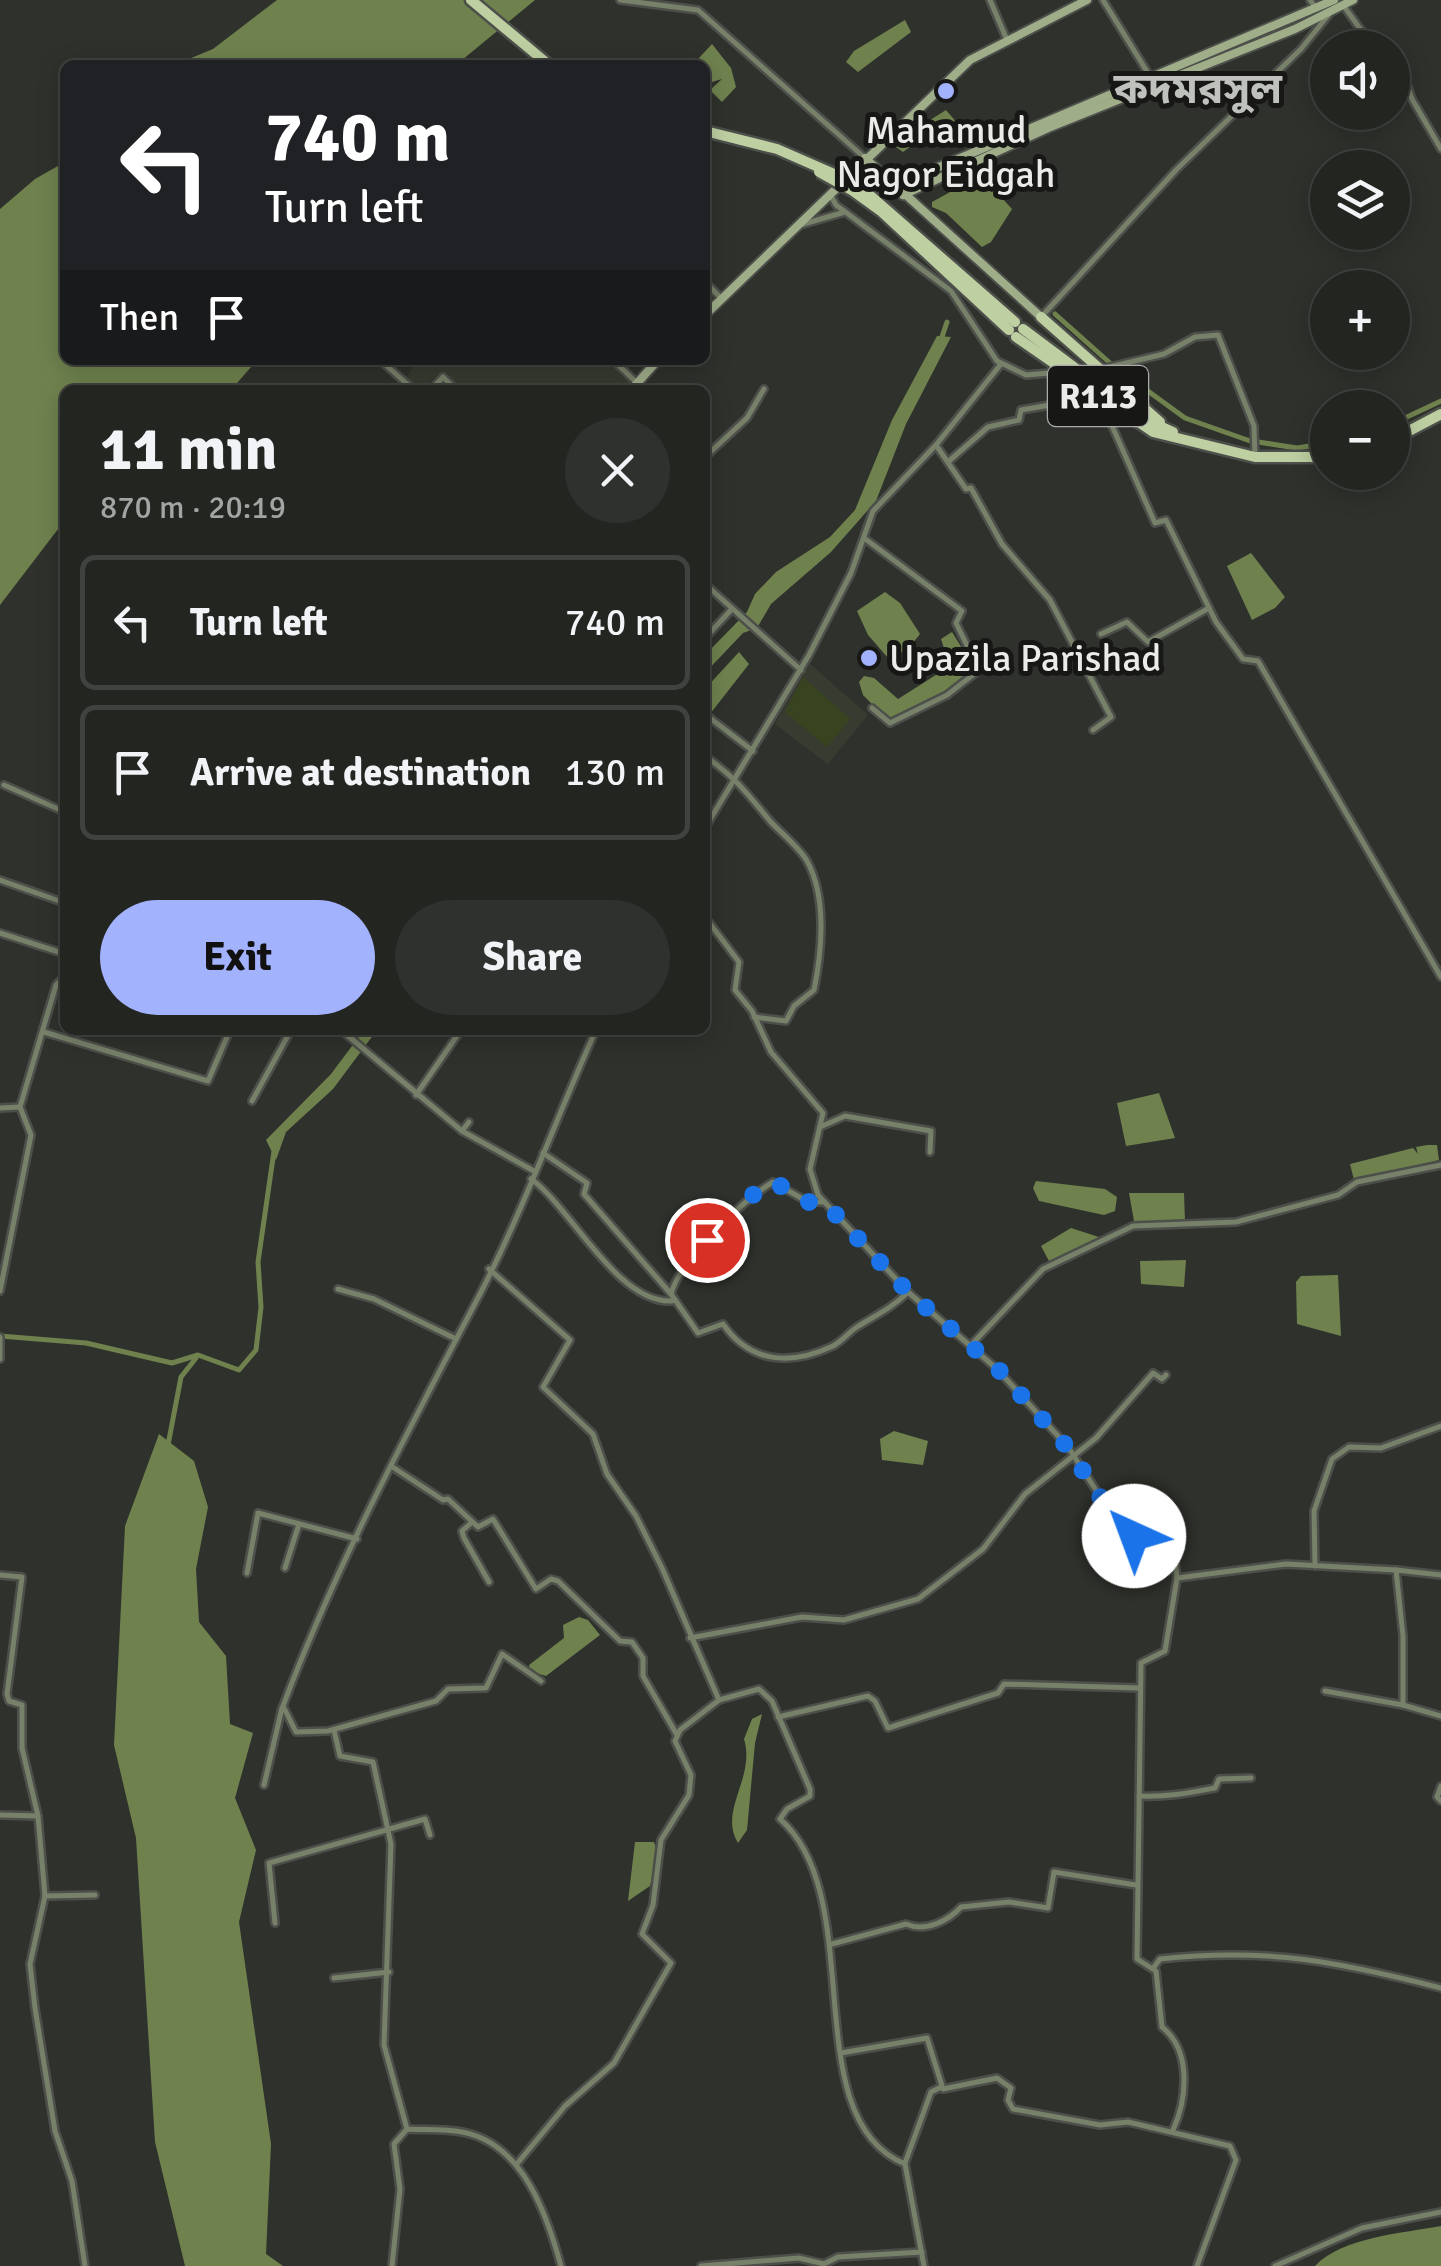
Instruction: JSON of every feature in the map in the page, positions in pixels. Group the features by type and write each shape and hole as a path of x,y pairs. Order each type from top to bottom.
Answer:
{"main road":[{"path":"462,0 532,60"},
{"path":"472,0 542,60"},
{"path":"710,311 970,60 1008,42 1069,3 1087,0"},
{"path":"903,195 1048,128 1353,0"},
{"path":"894,186 1313,4 1335,5"},
{"name":"R113","path":"710,135 776,154 855,188 885,209 1061,372 1138,425 1255,457 1310,457"},
{"path":"865,158 1171,431"},
{"name":"R113","path":"1016,329 1142,418 1188,439"},
{"path":"636,385 654,365"},
{"path":"1410,430 1441,414"}],"street":[{"path":"620,0 698,10 865,158"},
{"path":"990,0 1008,42"},
{"path":"1103,0 1150,78"},
{"path":"1041,317 1176,170 1302,49 1335,5 1358,30"},
{"path":"1410,93 1441,148"},
{"path":"830,193 846,212 951,291 1001,364 1026,375 1061,372"},
{"path":"798,225 846,212"},
{"path":"710,287 722,300"},
{"path":"1100,369 1164,354 1194,337 1218,335 1254,426 1255,457"},
{"path":"710,820 802,670 884,498 936,446 1001,364"},
{"path":"386,365 408,385"},
{"path":"617,365 632,385"},
{"path":"710,452 747,418 764,389"},
{"path":"949,461 988,427 1017,421 1024,409 1091,398 1114,430 1150,516 1155,524 1166,520 1209,608 1243,658 1258,661 1441,976"},
{"path":"936,446 966,489 971,488 1002,544 1060,618 1089,679 1108,707 1110,717 1093,730"},
{"path":"864,538 962,611 956,623 979,670 947,694 890,723 872,708"},
{"path":"710,589 802,670"},
{"path":"1100,634 1127,622 1148,642 1209,608"},
{"path":"710,633 731,610"},
{"path":"710,718 753,751"},
{"path":"710,760 736,778 805,857 819,897 814,990 794,1006 786,1021 754,1017"},
{"path":"4,784 60,810"},
{"path":"0,880 60,901"},
{"path":"710,924 739,962 735,990 772,1052 820,1109 810,1172 824,1202 908,1292 972,1344 1074,1456 1118,1524 1175,1560 1180,1570 1165,1650 1140,1663 1138,1688 1137,1959 1154,1967 1161,1990 1162,2028 1174,2038 1186,2088 1173,2130"},
{"path":"0,933 60,952"},
{"path":"0,1291 31,1136 20,1107 60,981"},
{"path":"43,1032 208,1081 228,1035"},
{"path":"252,1101 289,1035"},
{"path":"347,1035 462,1131 534,1171"},
{"path":"416,1095 458,1035"},
{"path":"264,1785 283,1706 307,1642 524,1203 530,1179 594,1035"},
{"path":"0,1108 20,1107"},
{"path":"820,1127 845,1116 931,1131 930,1152"},
{"path":"462,1131 468,1122"},
{"path":"544,1153 577,1172 587,1183 584,1194 698,1333 723,1324 747,1351 780,1358 834,1346 854,1329 891,1310 908,1292"},
{"path":"972,1344 1043,1269 1133,1226 1236,1222 1338,1195 1357,1182 1441,1165"},
{"path":"530,1179 546,1190 616,1270 649,1294 672,1297"},
{"path":"672,1297 707,1240 756,1192 774,1182 808,1202 824,1202"},
{"path":"490,1269 570,1340 544,1387 593,1434 608,1474 636,1516 662,1568 718,1700"},
{"path":"338,1289 374,1299 454,1338"},
{"path":"0,1338 0,1359"},
{"path":"690,1638 802,1616 844,1620 918,1599 983,1549 1026,1494 1134,1400 1153,1373 1162,1379 1166,1375"},
{"path":"1314,1566 1312,1523 1324,1474 1332,1459 1349,1447 1382,1448 1441,1426"},
{"path":"391,1466 442,1500 448,1498 478,1527 494,1519 536,1589 558,1581 620,1641 632,1642 643,1658 643,1676 677,1735 676,1750 691,1775 689,1795 661,1840 653,1905 642,1934 670,1963 614,2063 565,2106 516,2165"},
{"path":"247,1573 258,1513 357,1539"},
{"path":"471,1523 462,1530 464,1538 489,1582"},
{"path":"285,1568 299,1524"},
{"path":"1177,1578 1286,1564 1441,1576"},
{"path":"1396,1570 1404,1648 1403,1706"},
{"path":"0,1575 22,1577 7,1694 9,1701 22,1705 22,1748 38,1816 45,1896 30,1964 84,2266"},
{"path":"283,1706 296,1732 334,1730 436,1701 448,1689 486,1688 502,1654 541,1681"},
{"path":"778,1716 868,1696 876,1701 888,1728 998,1693 1004,1684 1138,1688"},
{"path":"677,1735 718,1700 759,1688 772,1701 810,1793 780,1819 796,1832 810,1864 831,1944 840,2053 850,2105 883,2153 905,2164"},
{"path":"1324,1690 1441,1716"},
{"path":"334,1730 341,1757 374,1764 388,1830 389,1972 384,2045 407,2130"},
{"path":"1139,1796 1182,1797 1195,1789 1215,1788 1218,1779 1250,1778"},
{"path":"1441,1786 1437,1796 1441,1801"},
{"path":"0,1816 38,1816"},
{"path":"276,1923 267,1864 425,1819 430,1835"},
{"path":"831,1944 906,1924 915,1927 949,1921 961,1908 1009,1902 1048,1908 1054,1872 1136,1885"},
{"path":"45,1896 95,1895"},
{"path":"1154,1967 1160,1959 1201,1954 1284,1955 1326,1959 1441,1988"},
{"path":"334,1978 389,1972"},
{"path":"840,2053 928,2038 941,2087"},
{"path":"924,2266 905,2164 931,2092 997,2078 1011,2088 1008,2100 1013,2109 1100,2126 1119,2121 1173,2130 1220,2142 1236,2155 1198,2266"},
{"path":"392,2266 400,2189 394,2144 407,2130 467,2132 516,2165 542,2209 561,2266"},
{"path":"1275,2266 1362,2228 1441,2212"},
{"path":"700,2266 799,2258 824,2264 838,2257 922,2252"}],"shaded area":[{"path":"277,0 535,0 462,60 186,60 213,49"},
{"path":"905,20 911,32 858,72 846,62 854,51"},
{"path":"712,44 731,68 736,87 722,102 710,90 722,79 712,82 710,60 699,58"},
{"path":"946,110 970,138 966,148 959,140 948,141 930,132 903,152 893,145 898,133 916,117 927,122"},
{"path":"60,165 60,365 253,365 235,385 60,385 60,527 0,605 0,209 35,179"},
{"path":"981,175 1012,209 991,242 982,247 946,213 932,207 932,202"},
{"path":"937,336 951,337 906,424 876,501 831,552 771,604 757,628 743,633 710,668 710,650 747,612 755,594 776,572 830,537 855,510 892,420"},
{"path":"414,365 612,365 633,385 455,385 442,372 425,385 414,385 406,378"},
{"path":"1251,553 1285,597 1275,608 1252,620 1227,566"},
{"path":"885,592 900,603 920,634 908,649 889,659 868,635 857,611"},
{"path":"952,632 975,669 946,692 889,721 863,695 859,682 864,676 874,678 898,699 950,666 941,639"},
{"path":"739,652 749,664 710,714 710,684"},
{"path":"809,663 868,715 828,764 775,724"},
{"path":"803,677 850,719 827,747 785,712"},
{"path":"360,1035 373,1035 333,1089 286,1132 276,1160 266,1140 331,1074"},
{"path":"1159,1093 1175,1138 1126,1146 1117,1103"},
{"path":"1437,1145 1439,1160 1354,1180 1350,1164 1413,1148 1418,1154 1416,1147"},
{"path":"1036,1181 1105,1189 1117,1197 1115,1211 1104,1215 1039,1201 1033,1188"},
{"path":"1129,1193 1184,1193 1185,1222 1134,1221"},
{"path":"1071,1228 1105,1239 1049,1261 1041,1246"},
{"path":"1186,1260 1184,1287 1141,1284 1140,1261"},
{"path":"1338,1275 1341,1336 1297,1324 1296,1282 1301,1276"},
{"path":"894,1431 928,1441 923,1465 882,1460 880,1439"},
{"path":"159,1434 194,1461 208,1507 196,1569 199,1622 226,1656 230,1724 253,1733 235,1798 256,1850 239,1922 271,2144 266,2254 283,2266 185,2266 155,2142 136,1838 114,1745 125,1526"},
{"path":"579,1617 588,1620 600,1635 546,1676 530,1671 529,1665 564,1638 563,1625"},
{"path":"762,1714 755,1743 747,1830 738,1843 732,1819 745,1767 744,1739 752,1719"},
{"path":"635,1842 654,1842 658,1854 650,1886 628,1901"},
{"path":"1441,2226 1441,2266 1315,2266 1357,2242"}],"waterway":[{"path":"1055,314 1110,363"},
{"path":"941,340 947,322"},
{"path":"1119,370 1185,418 1253,442"},
{"path":"1410,416 1441,401"},
{"path":"1258,442 1297,448 1310,446"},
{"path":"0,1336 86,1343 172,1363 198,1355 239,1370 256,1350 261,1307 258,1262 274,1151"},
{"path":"168,1445 181,1377 196,1358"}],"place":[{"name":"Mahamud Nagor Eidgah","path":"946,91"},
{"name":"Upazila Parishad","path":"869,658"}],"district":[{"name":"কদমরসুল","path":"1198,88"}],"route":[{"path":"707,1240 756,1192 774,1182 808,1202 824,1202 908,1292 998,1369 1068,1448 1106,1510 1134,1536"}]}
